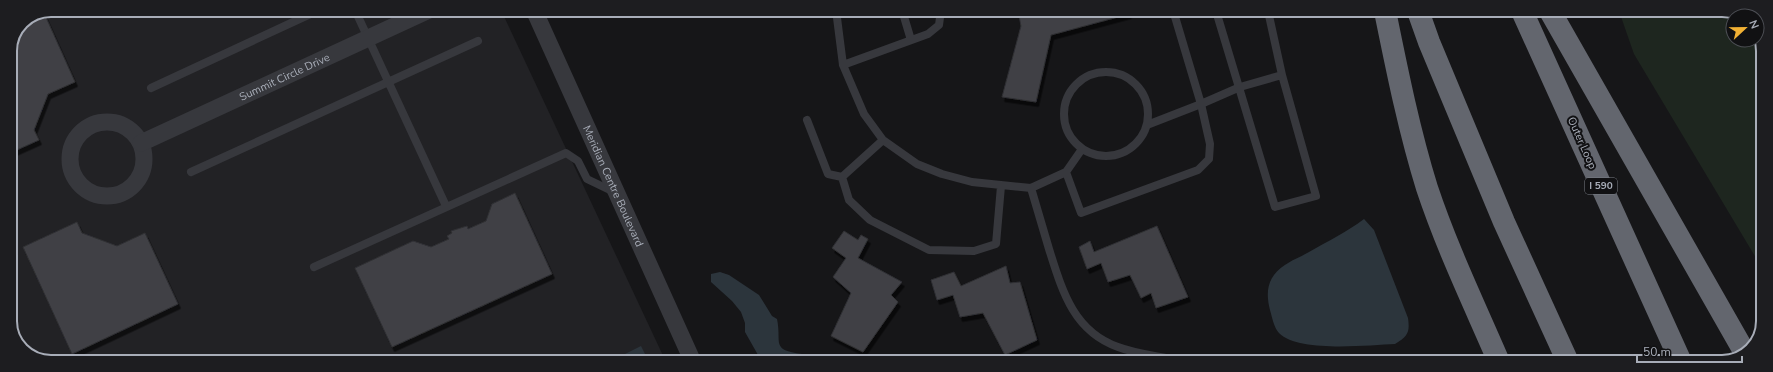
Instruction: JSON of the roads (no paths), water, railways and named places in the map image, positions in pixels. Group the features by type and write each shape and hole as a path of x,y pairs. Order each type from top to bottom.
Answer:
{"highway":[{"path":"1385,17 1408,117 1429,194 1452,255 1496,355"},
{"path":"1420,17 1429,42 1504,222 1565,355"},
{"name":"Outer Loop","path":"1525,17 1678,355"},
{"path":"1553,17 1742,348"}],"street":[{"name":"Summit Circle Drive","path":"141,143 414,17"},
{"name":"Meridian Centre Boulevard","path":"537,17 690,355"},
{"path":"102,122 114,122 125,126 134,133 141,143 144,155 143,168 138,180 129,189 118,195 105,196 92,193 81,186 74,175 70,164 70,152 74,141 81,132 91,125 102,122"}],"lane":[{"path":"151,88 304,17"},
{"path":"359,17 446,206"},
{"path":"837,17 843,65 864,114 884,140 918,164 942,174 972,182 1031,188 1066,172 1082,149"},
{"path":"904,17 911,40"},
{"path":"843,65 928,34 939,25 940,17"},
{"path":"1066,172 1081,213 1198,170 1209,159 1210,144 1201,104 1175,17"},
{"path":"1218,17 1275,207 1316,196 1282,75 1270,17"},
{"path":"191,172 478,41"},
{"path":"1113,72 1126,77 1137,86 1145,97 1148,111 1147,125 1142,137 1133,147 1121,154 1108,157 1095,155 1082,149 1072,139 1066,126 1064,112 1067,99 1074,86 1086,78 1099,73 1113,72"},
{"path":"1147,125 1240,87 1282,75"},
{"path":"807,120 828,174 842,177"},
{"path":"842,177 884,140"},
{"path":"314,267 566,152 578,161 587,179 618,195"},
{"path":"842,177 849,200 870,220 929,250 974,251 996,244 1001,186"},
{"path":"1031,188 1059,282 1067,302 1078,318 1097,336 1117,347 1147,355"}]}
